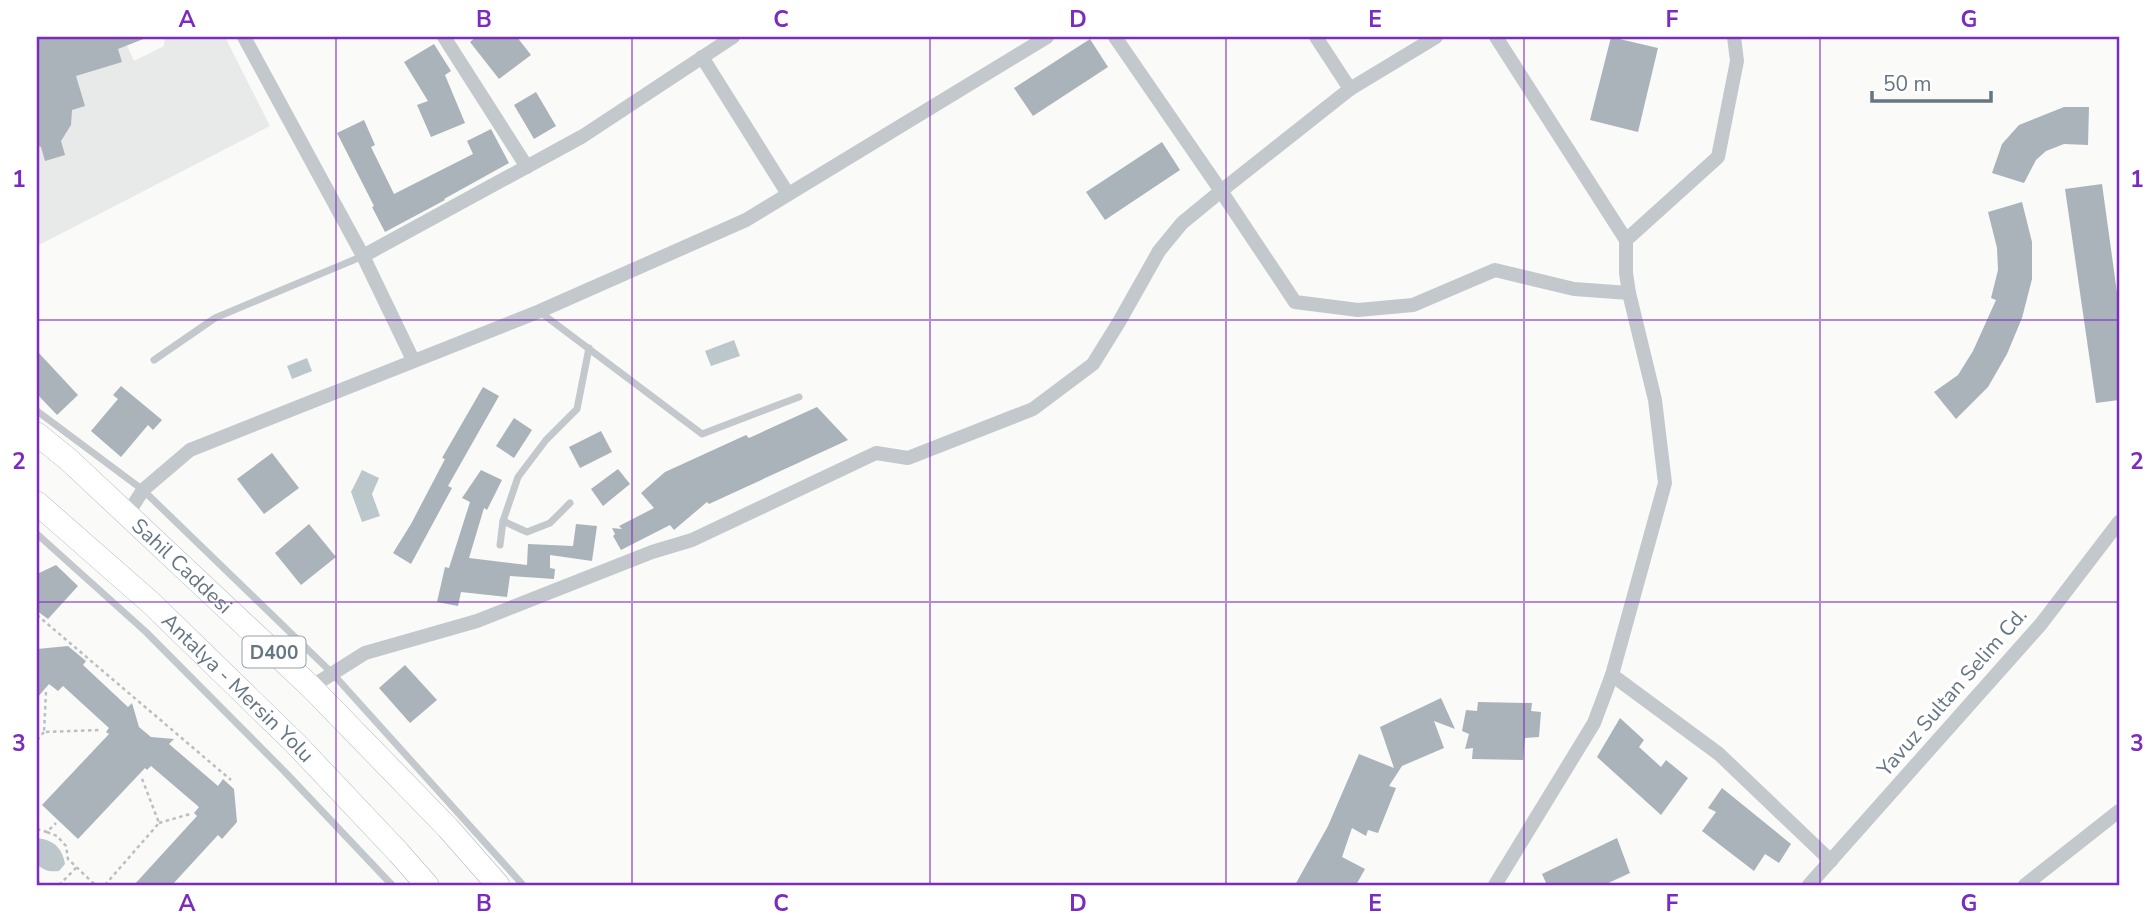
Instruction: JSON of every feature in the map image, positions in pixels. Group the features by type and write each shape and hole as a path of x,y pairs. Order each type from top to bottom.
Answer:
{"highway":[{"name":"Sahil Caddesi","path":"37,434 69,460 311,687 448,828 498,885"},
{"name":"Antalya - Mersin Yolu","path":"37,503 151,603 286,735 426,885"}],"street":[{"path":"244,37 363,256 413,360"},
{"path":"444,37 527,167"},
{"path":"363,256 583,136 733,37"},
{"path":"127,515 143,490 190,450 540,311 746,220 1047,37"},
{"path":"1115,37 1295,302 1358,310 1413,304 1495,270 1574,289 1629,293"},
{"path":"1316,37 1350,89"},
{"path":"311,687 365,653 477,621 652,552 692,540 876,453 908,458 1033,410 1093,363 1159,251 1181,223 1350,89 1436,37"},
{"path":"1495,885 1594,723 1612,675 1665,483 1655,400 1629,293 1626,240 1496,37"},
{"path":"1626,240 1718,158 1737,61 1734,37"},
{"path":"702,57 789,194"},
{"name":"Yavuz Sultan Selim Cd.","path":"1810,885 2041,624 2119,522"},
{"path":"1612,675 1718,754 1831,860"},
{"path":"2025,885 2119,811"}],"lane":[{"path":"154,360 215,318 363,256"},
{"path":"540,311 702,434 799,397"},
{"path":"500,545 503,522 518,477 546,440 577,409 589,348"},
{"path":"37,411 143,490 333,674 523,885"},
{"path":"503,522 527,532 550,523 570,503"},
{"path":"37,534 146,632 392,885"}],"path":[{"path":"37,615 231,780"},
{"path":"37,740 44,732 46,692"},
{"path":"44,732 102,730"},
{"path":"141,776 159,823"},
{"path":"37,829 57,836 66,846 68,859 93,883 102,885 159,823 190,814"},
{"path":"47,832 56,823"},
{"path":"59,885 77,867"},
{"path":"37,880 41,885"}],"shaded area":[{"path":"37,37 123,37 134,61 164,46 165,37 225,37 270,126 37,246"},
{"path":"734,340 740,356 711,366 705,351"},
{"path":"307,358 312,371 292,379 287,366"},
{"path":"362,470 379,478 372,494 380,516 362,522 351,492"},
{"path":"37,838 53,843 62,853 65,864 59,871 47,870 37,864"}],"building":[{"path":"37,37 146,37 118,49 122,62 76,76 85,106 72,110 71,125 61,141 65,155 45,161 41,147 37,145"},
{"path":"476,37 517,37 531,55 499,79 470,42"},
{"path":"1611,37 1658,48 1638,132 1590,120"},
{"path":"1090,39 1108,67 1033,116 1014,88"},
{"path":"434,44 451,71 445,75 465,123 431,137 417,105 428,101 404,62"},
{"path":"536,92 556,126 534,139 514,105"},
{"path":"2064,107 2089,107 2088,145 2064,144 2046,151 2036,160 2024,183 1992,173 2002,144 2019,125"},
{"path":"364,120 375,145 371,147 394,194 473,154 467,141 491,129 509,163 385,232 337,133"},
{"path":"1162,142 1180,170 1105,220 1086,192"},
{"path":"2102,184 2119,307 2119,400 2096,403 2065,189"},
{"path":"2022,202 2032,242 2032,279 2022,318 2007,354 1988,387 1956,419 1934,392 1958,375 1973,351 1996,300 1991,298 1998,270 1997,248 1988,212"},
{"path":"37,351 78,395 57,415 37,394"},
{"path":"121,386 162,420 153,430 148,425 121,457 91,431 118,399 113,395"},
{"path":"483,387 499,396 448,486 452,488 411,564 393,553 445,459 442,458"},
{"path":"817,407 848,440 709,504 707,502 674,530 670,525 621,550 613,536 615,534 612,528 622,529 619,526 654,508 641,493 665,472 746,435 749,438"},
{"path":"514,418 532,430 514,458 496,446"},
{"path":"601,431 612,452 580,468 569,447"},
{"path":"272,453 299,488 264,514 237,479"},
{"path":"618,469 630,484 603,506 591,489"},
{"path":"481,470 502,480 487,510 484,508 469,558 527,565 528,544 573,546 576,524 597,526 592,561 550,555 550,568 555,569 554,579 510,576 507,597 461,592 458,606 437,602 445,567 449,568 470,502 462,498"},
{"path":"309,524 336,557 301,585 275,553"},
{"path":"56,565 78,586 48,619 37,611 37,574"},
{"path":"68,646 86,661 83,665 128,707 132,703 139,727 151,737 174,739 169,744 218,786 223,779 234,789 237,822 222,839 218,835 172,885 134,885 197,816 194,813 199,807 151,766 147,770 145,768 78,839 42,805 109,734 106,732 109,728 63,686 58,691 49,684 37,698 37,649"},
{"path":"405,665 437,700 410,723 379,688"},
{"path":"1441,698 1455,729 1434,721 1444,748 1402,766 1389,786 1396,788 1378,833 1368,830 1366,836 1352,828 1342,857 1365,869 1356,885 1295,885 1328,826 1359,754 1394,768 1380,727"},
{"path":"1478,702 1532,703 1531,711 1541,712 1539,737 1525,738 1523,760 1472,759 1473,748 1465,749 1469,734 1462,731 1466,710 1477,711"},
{"path":"1620,718 1644,740 1639,747 1661,767 1666,760 1688,778 1661,815 1597,757"},
{"path":"1722,788 1791,844 1779,863 1765,854 1754,871 1702,831 1716,812 1708,808"},
{"path":"1617,838 1630,873 1604,885 1547,885 1542,874"}]}
